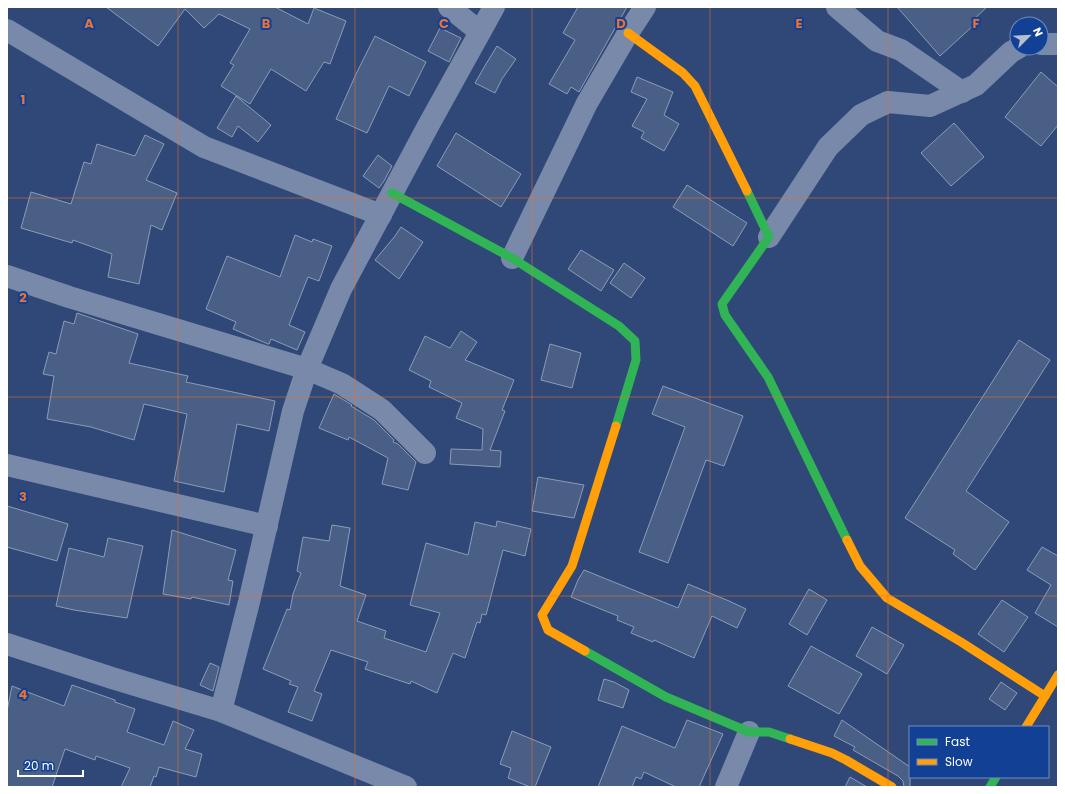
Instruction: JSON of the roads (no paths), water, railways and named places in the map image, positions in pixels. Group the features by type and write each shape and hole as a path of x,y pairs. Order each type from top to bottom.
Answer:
{"street":[{"path":"449,7 480,32"},
{"path":"221,711 250,602 293,411 307,369 341,289 494,7"},
{"path":"512,258 587,103 645,7"},
{"path":"836,7 877,41 901,50 962,92"},
{"path":"7,30 204,147 381,215"},
{"path":"628,33 684,73 695,86 769,237"},
{"path":"1009,54 976,85 930,106 888,102 861,115 828,147 769,237 722,304 725,316 768,378 860,566 887,598 961,642 1045,696"},
{"path":"392,193 512,258 619,326 635,341 636,360 572,566 542,615 548,630 666,697 749,732 769,732 832,753 892,787"},
{"path":"7,276 69,297 307,369 342,384 382,410 425,452"},
{"path":"7,465 267,526"},
{"path":"7,644 221,711 406,787"},
{"path":"1027,726 1058,675"},
{"path":"726,787 749,732"},
{"path":"990,787 995,778"}]}
